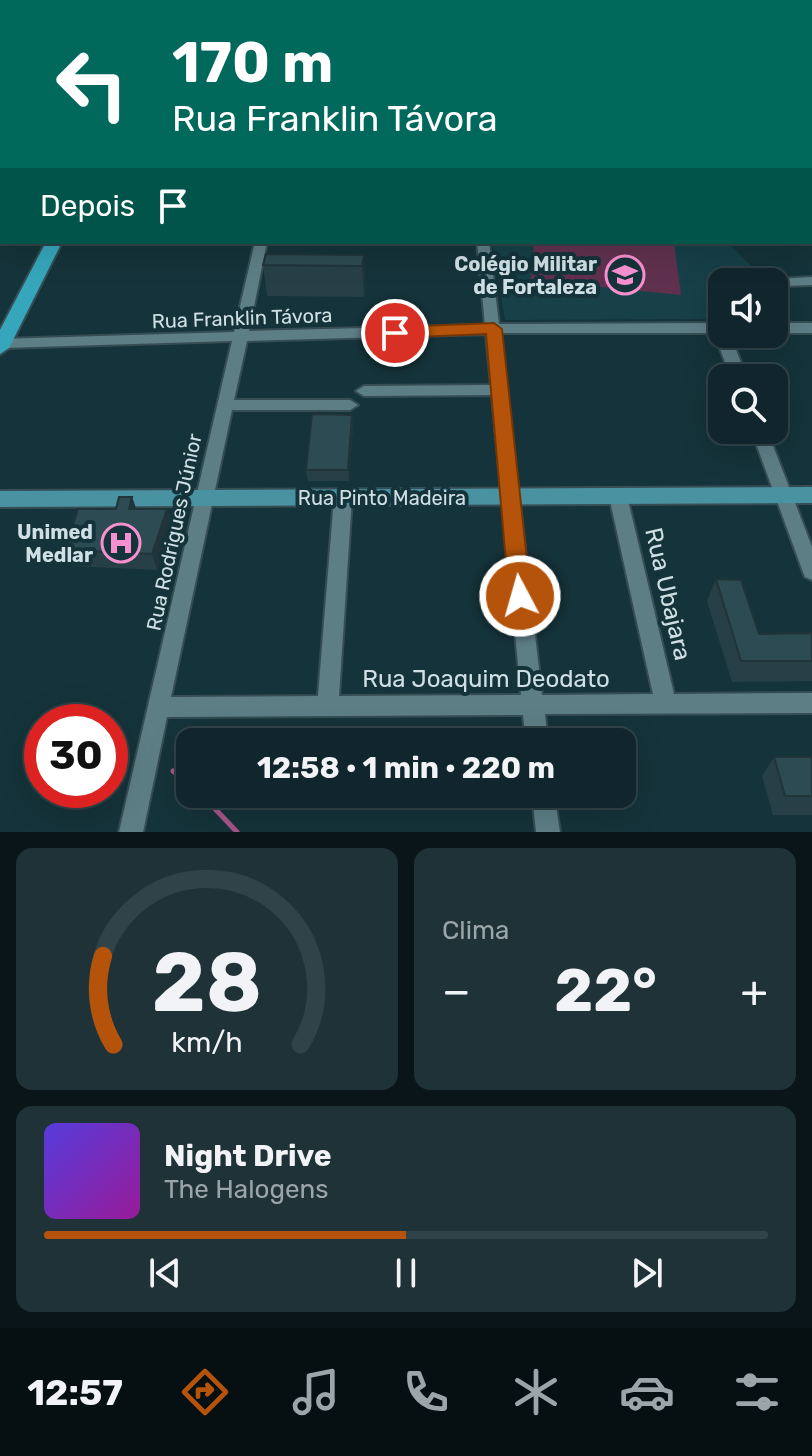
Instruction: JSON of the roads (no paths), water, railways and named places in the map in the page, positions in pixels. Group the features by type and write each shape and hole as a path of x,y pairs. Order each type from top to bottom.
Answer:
{"main road":[{"path":"0,318 41,244"},
{"path":"1,345 53,244"},
{"name":"Rua Pinto Madeira","path":"0,499 812,495"}],"street":[{"name":"Rua Rodrigues Júnior","path":"131,832 160,707 201,499 234,404 238,339 261,244"},
{"path":"483,244 536,728"},
{"path":"788,282 812,281"},
{"name":"Rua Franklin Távora","path":"1,345 494,329 708,328"},
{"path":"788,328 812,328"},
{"path":"364,391 498,390"},
{"path":"234,404 350,405"},
{"path":"764,444 812,572"},
{"name":"Rua Ubajara","path":"618,496 666,704"},
{"path":"328,706 343,498"},
{"name":"Rua Joaquim Deodato","path":"160,707 812,703"},
{"path":"545,808 548,832"}],"waterway":[{"path":"214,808 237,832"}],"place":[{"name":"Colégio Militar de Fortaleza","path":"625,275"},
{"name":"Unimed Medlar","path":"121,543"}]}
